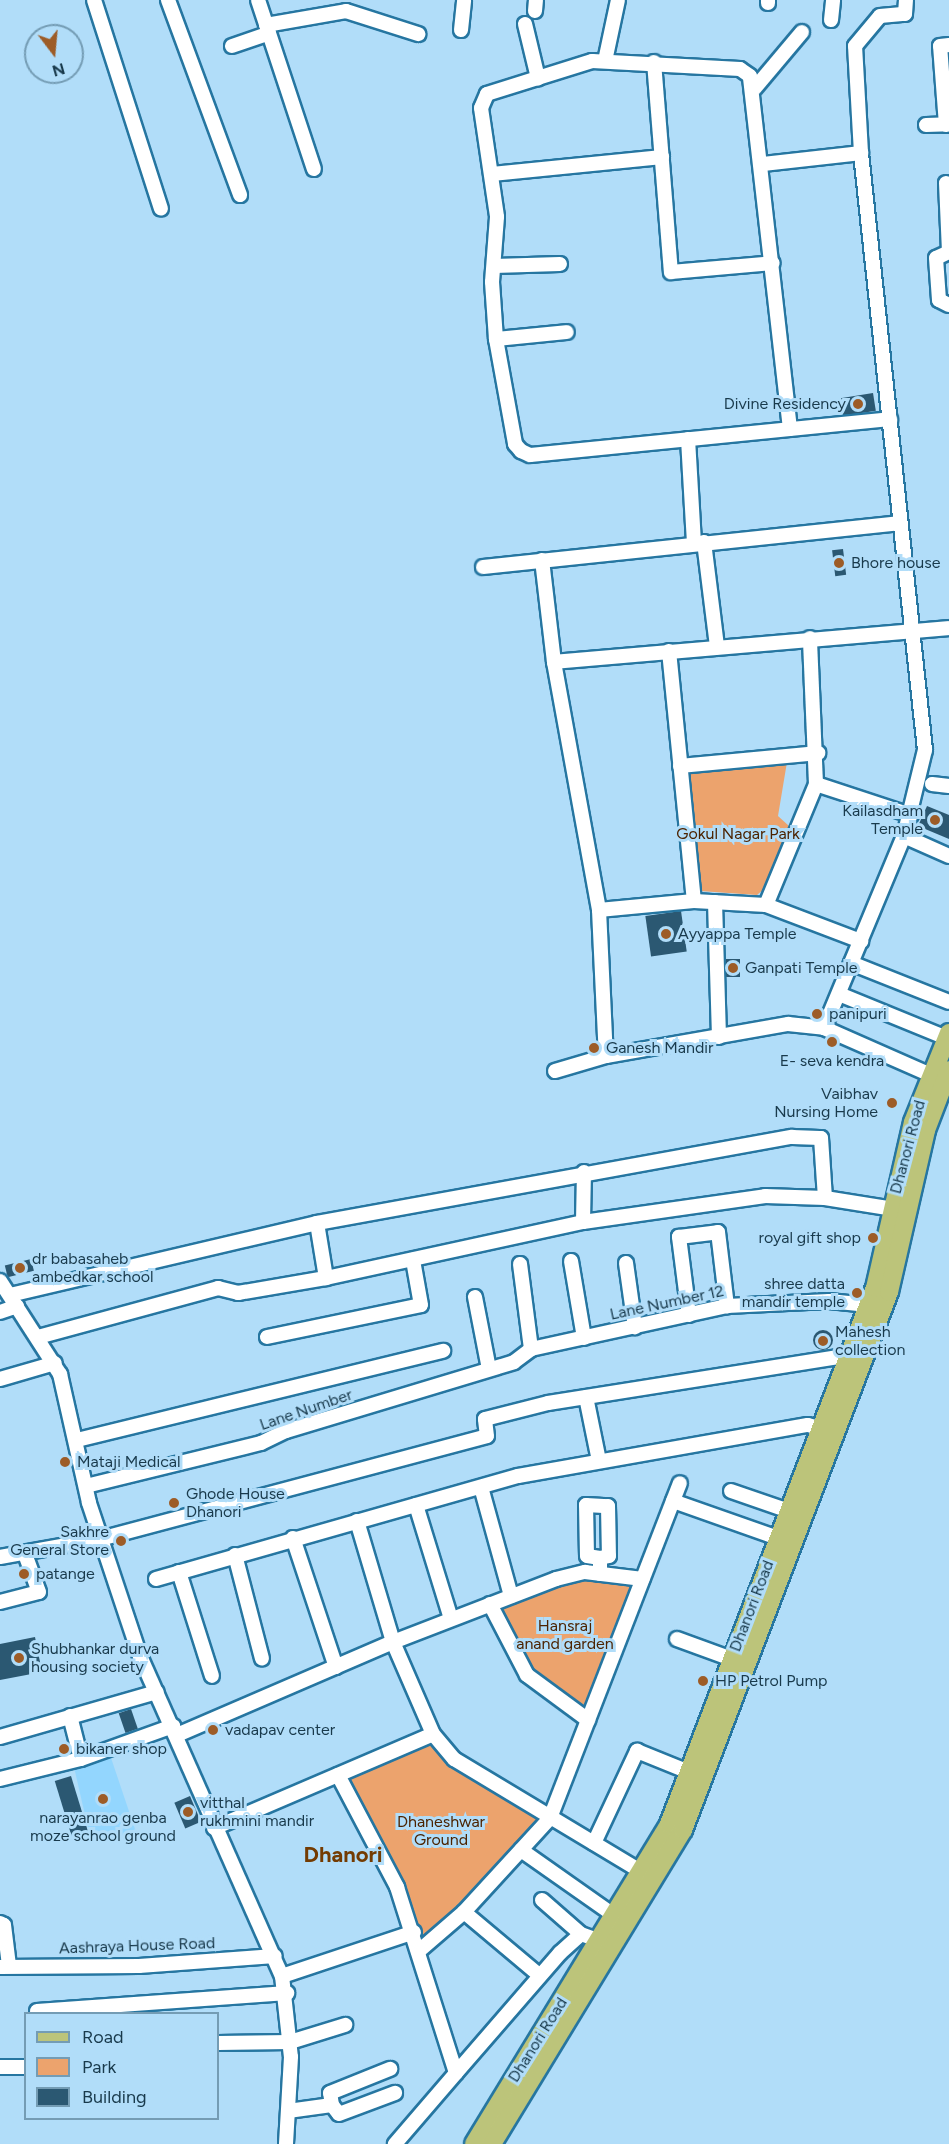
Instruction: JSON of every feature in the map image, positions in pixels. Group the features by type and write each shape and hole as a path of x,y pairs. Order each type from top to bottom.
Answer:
{"main road":[{"name":"Dhanori Road","path":"492,2144 528,2071 615,1916 649,1876 683,1830 777,1562 875,1306 890,1261 913,1122 941,1075 948,1036"},
{"name":"Dhanori Road","path":"474,2144 528,2071 649,1876 732,1659 777,1562 778,1538 828,1431"}],"street":[{"path":"94,0 161,209"},
{"path":"168,0 240,195"},
{"path":"258,0 314,169"},
{"path":"461,30 464,0"},
{"path":"605,61 618,0"},
{"path":"831,20 833,0"},
{"path":"824,1028 904,836 911,815 925,750 861,153 855,46 880,16 905,14 906,0"},
{"path":"232,46 268,29 344,5 418,34"},
{"path":"525,24 538,78"},
{"path":"755,88 802,32"},
{"path":"926,125 948,124 940,46 949,45"},
{"path":"790,429 755,88 750,75 740,69 654,62 605,61 538,78 482,99 498,231 494,266 496,339 515,444 520,451 530,455 688,439 790,429 890,419"},
{"path":"654,62 671,272 773,263"},
{"path":"763,164 861,153"},
{"path":"492,174 662,157"},
{"path":"946,183 949,252 936,258 939,300 949,304"},
{"path":"494,266 560,264"},
{"path":"496,339 567,332"},
{"path":"688,439 699,542 717,647"},
{"path":"483,567 699,542 899,523"},
{"path":"542,560 554,662 599,910 606,1056"},
{"path":"554,662 810,638 949,628"},
{"path":"766,904 816,784 818,753 810,638"},
{"path":"669,651 694,901"},
{"path":"680,766 818,753"},
{"path":"816,784 911,815"},
{"path":"932,784 949,786"},
{"path":"904,836 949,856"},
{"path":"599,910 694,901 766,904 861,941"},
{"path":"715,902 719,1036"},
{"path":"851,963 949,1002"},
{"path":"839,994 948,1036"},
{"path":"555,1071 606,1056 788,1024 824,1028 941,1075"},
{"path":"0,1311 14,1301 317,1223 584,1172 792,1137 821,1138 825,1198"},
{"path":"583,1222 584,1172"},
{"path":"38,1337 218,1288 238,1293 326,1278 583,1222 765,1196 825,1198 900,1210"},
{"path":"317,1223 326,1278"},
{"path":"689,1315 679,1237 718,1232 727,1306"},
{"path":"267,1337 421,1305 413,1260"},
{"path":"571,1261 584,1338"},
{"path":"626,1263 635,1327"},
{"path":"520,1264 531,1349"},
{"path":"0,1281 55,1363 77,1440 100,1539 157,1692 214,1828 275,1956 282,1976 287,1993 290,2042 286,2144"},
{"path":"475,1297 489,1370"},
{"name":"Lane Number 12","path":"531,1349 727,1306 829,1301 875,1306"},
{"name":"Lane Number","path":"86,1486 261,1443 307,1424 514,1362 531,1349"},
{"path":"77,1440 443,1351"},
{"path":"0,1557 100,1539 488,1436 485,1419 586,1397 838,1357 854,1362"},
{"path":"0,1379 55,1363"},
{"path":"586,1397 599,1461"},
{"path":"156,1579 293,1538 482,1486 599,1461 808,1425 828,1431"},
{"path":"420,1950 464,1912 550,1818 680,1483"},
{"path":"482,1486 511,1596"},
{"path":"731,1491 789,1511"},
{"path":"673,1502 778,1538"},
{"path":"416,1505 451,1619"},
{"path":"357,1521 393,1642 433,1734 454,1760 649,1876"},
{"path":"293,1538 336,1667"},
{"path":"0,1602 39,1592 25,1554"},
{"path":"235,1555 262,1659"},
{"path":"600,1558 600,1574"},
{"path":"179,1572 212,1676"},
{"path":"0,1779 81,1759 175,1731 393,1642 556,1579 600,1574 643,1579"},
{"path":"490,1604 527,1675 588,1720"},
{"path":"677,1639 732,1659"},
{"path":"0,1737 157,1692"},
{"path":"70,1716 81,1759"},
{"path":"214,1828 433,1734"},
{"path":"594,1843 637,1751 689,1772"},
{"path":"338,1775 397,1887 420,1950 456,2073"},
{"path":"521,1850 615,1916"},
{"path":"542,1900 581,1934 600,1941"},
{"path":"464,1912 539,1975"},
{"path":"0,1923 4,1925 5,1966"},
{"path":"282,1976 414,1932"},
{"path":"395,2144 539,1975 581,1934"},
{"name":"Aashraya House Road","path":"5,1966 139,1965 275,1956"},
{"path":"37,2011 287,1993"},
{"path":"219,2043 290,2042 345,2025"},
{"path":"0,2067 24,2067"},
{"path":"390,2069 330,2093 332,2105 339,2114 395,2093"},
{"path":"288,2111 332,2105"}],"shaded area":[{"name":"narayanrao genba moze school ground","path":"110,1755 136,1832 91,1841 74,1767"}],"green space":[{"name":"Gokul Nagar Park","path":"787,762 778,816 789,826 765,888 757,895 700,891 689,772"},
{"name":"Hansraj anand garden","path":"586,1576 637,1582 587,1712 532,1675 496,1608"},
{"name":"Dhaneshwar Ground","path":"430,1740 540,1820 426,1942 344,1777"}],"building":[{"name":"Divine Residency","path":"873,393 876,411 843,416 840,398"},
{"name":"Bhore house","path":"843,549 846,575 835,576 832,550"},
{"name":"Kailasdham Temple","path":"927,806 949,815 949,839 918,826"},
{"name":"Ayyappa Temple","path":"681,911 687,952 651,957 645,916"},
{"name":"Ganpati Temple","path":"726,959 740,959 740,977 726,977"},
{"name":"dr babasaheb ambedkar school","path":"31,1259 34,1271 8,1277 5,1266"},
{"name":"Mahesh collection","path":"823,1330 830,1333 833,1340 830,1347 823,1350 816,1347 813,1340 816,1333"},
{"name":"Shubhankar durva housing society","path":"35,1637 42,1672 0,1680 0,1644"},
{"path":"131,1709 138,1729 126,1733 119,1713"},
{"path":"71,1776 89,1835 73,1840 55,1781"},
{"name":"vitthal rukhmini mandir","path":"190,1796 201,1822 185,1828 174,1803"}],"place":[{"name":"Divine Residency","path":"858,404"},
{"name":"Bhore house","path":"839,563"},
{"name":"Kailasdham Temple","path":"935,820"},
{"name":"Ayyappa Temple","path":"666,934"},
{"name":"Ganpati Temple","path":"733,968"},
{"name":"panipuri","path":"817,1014"},
{"name":"E- seva kendra","path":"832,1042"},
{"name":"Ganesh Mandir","path":"594,1048"},
{"name":"Vaibhav Nursing Home","path":"892,1103"},
{"name":"royal gift shop","path":"873,1238"},
{"name":"dr babasaheb ambedkar school","path":"20,1268"},
{"name":"shree datta mandir temple","path":"857,1293"},
{"name":"Mahesh collection","path":"823,1341"},
{"name":"Mataji Medical","path":"65,1462"},
{"name":"Ghode House Dhanori","path":"174,1503"},
{"name":"Sakhre General Store","path":"121,1541"},
{"name":"patange","path":"24,1574"},
{"name":"Shubhankar durva housing society","path":"19,1658"},
{"name":"HP Petrol Pump","path":"703,1681"},
{"name":"vadapav center","path":"213,1730"},
{"name":"bikaner shop","path":"64,1749"},
{"name":"narayanrao genba moze school ground","path":"103,1799"},
{"name":"vitthal rukhmini mandir","path":"188,1812"}],"district":[{"name":"Dhanori","path":"343,1855"}]}
